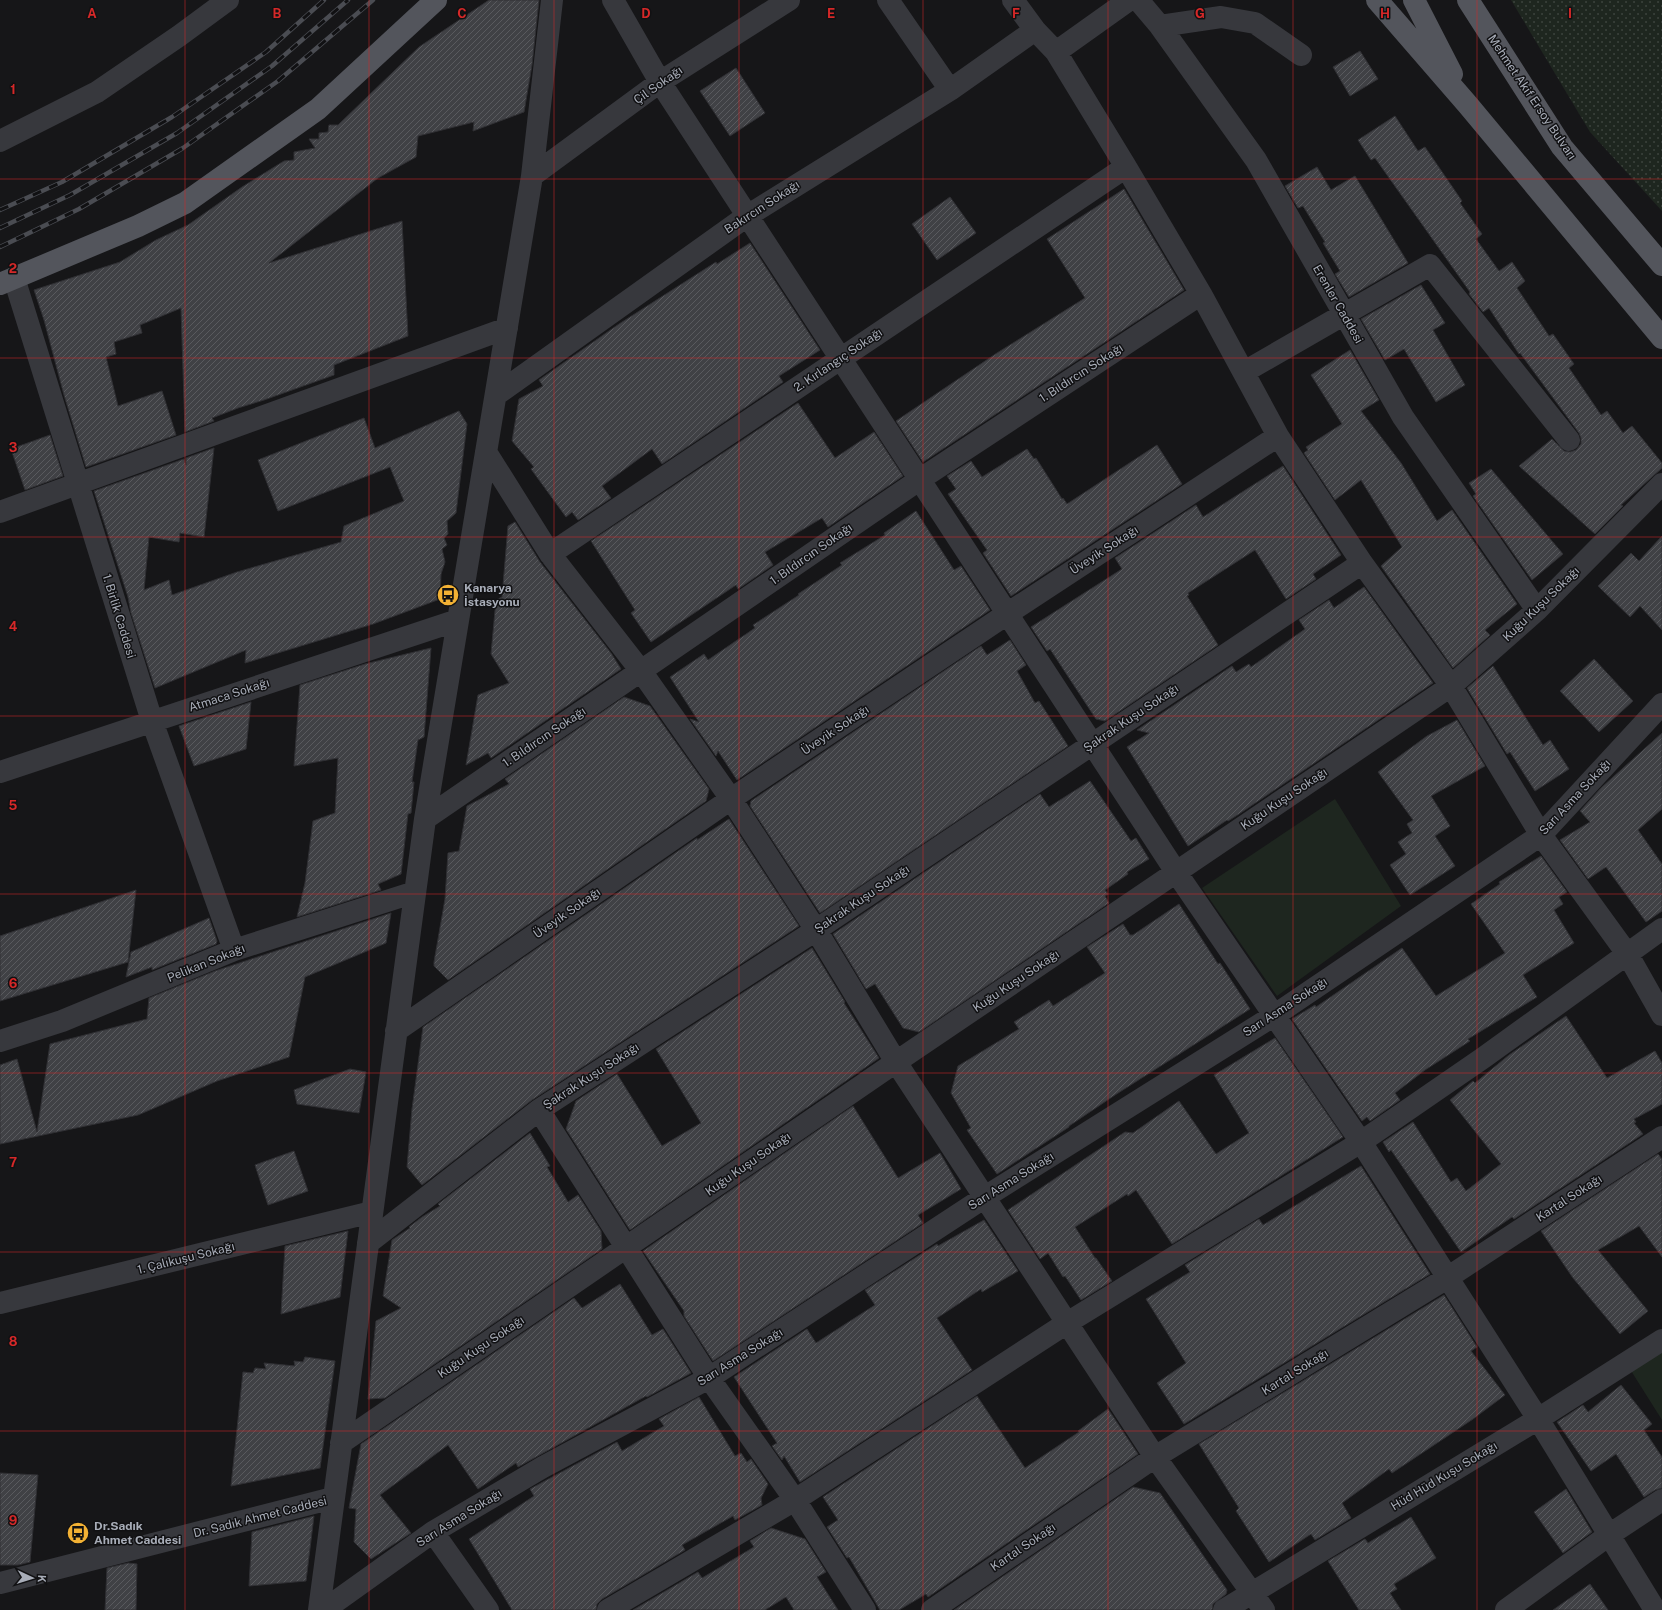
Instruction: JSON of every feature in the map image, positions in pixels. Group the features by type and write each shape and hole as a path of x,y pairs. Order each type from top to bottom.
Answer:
{"main road":[{"path":"7,281 138,226 169,212 194,197 318,109 436,0"},
{"path":"1377,0 1468,105 1662,338"},
{"path":"1414,0 1468,105"},
{"name":"Mehmet Akif Ersoy Bulvarı","path":"1468,0 1562,147 1662,265"}],"street":[{"path":"0,141 97,92 179,36 228,0"},
{"path":"319,1610 425,819 532,176 552,0"},
{"path":"614,0 660,82 919,480 1176,872 1361,1142 1538,1419 1655,1610"},
{"name":"Çil Sokağı","path":"532,176 660,82 789,0"},
{"path":"888,0 950,90"},
{"path":"1013,0 1035,30 1056,52 1126,167 1201,294 1278,436 1362,563 1452,686 1541,835 1628,955 1662,1016"},
{"path":"1056,52 1129,0"},
{"name":"Erenler Caddesi","path":"1138,0 1160,26 1256,160 1403,417 1537,610"},
{"path":"1160,26 1221,17 1255,23 1301,54"},
{"name":"Bakırcın Sokağı","path":"496,394 747,216 950,90 1035,30"},
{"name":"2. Kırlangıç Sokağı","path":"550,554 1126,167"},
{"path":"1244,372 1344,313 1430,265 1569,440"},
{"name":"1. Birlik Caddesi","path":"7,281 77,483 152,720 234,950"},
{"name":"1. Bıldırcın Sokağı","path":"425,819 919,480 1201,294"},
{"path":"0,512 506,328"},
{"name":"Üveyik Sokağı","path":"396,1031 731,799 1007,614 1278,436"},
{"path":"486,452 550,554 641,671 731,799 816,930 896,1062 1155,1458 1264,1610"},
{"name":"Kuğu Kuşu Sokağı","path":"341,1443 896,1062 1452,686 1537,610 1662,484"},
{"name":"Şakrak Kuşu Sokağı","path":"368,1244 539,1110 816,930 1362,563"},
{"name":"Atmaca Sokağı","path":"0,772 152,720 458,620"},
{"name":"Sarı Asma Sokağı","path":"324,1610 433,1532 543,1467 709,1378 985,1197 1275,1015 1541,835 1662,704"},
{"name":"Pelikan Sokağı","path":"0,1041 62,1021 234,950 415,892"},
{"path":"608,1610 795,1500 1067,1323 1361,1142 1662,930"},
{"path":"539,1110 709,1378 795,1500 865,1610"},
{"name":"Kartal Sokağı","path":"932,1610 1155,1458 1447,1278 1662,1137"},
{"name":"1. Çalıkuşu Sokağı","path":"0,1303 372,1212"},
{"name":"Hüd Hüd Kuşu Sokağı","path":"1224,1610 1538,1419 1662,1340"},
{"name":"Dr. Sadık Ahmet Caddesi","path":"0,1583 333,1498"},
{"path":"1506,1610 1609,1535 1662,1500"},
{"path":"433,1532 488,1610"}],"shaded area":[{"path":"1511,0 1662,0 1662,211 1590,132"},
{"path":"1335,799 1401,906 1277,996 1202,888"},
{"path":"1662,1345 1662,1420 1628,1366"}],"building":[{"path":"489,0 539,0 532,65 524,112 473,131 474,122 418,136 416,157 378,178 269,263 402,221 408,336 334,365 334,375 238,408 212,418 214,421 185,432 181,308 140,325 142,333 114,342 116,354 106,357 118,406 162,391 176,435 86,467 34,290 120,262 156,240 188,225 242,187 284,161 294,160 294,152 315,148 309,139 319,139 319,133 328,132 329,125 338,125 419,47"},
{"path":"1360,51 1378,79 1350,96 1333,67"},
{"path":"736,68 765,113 730,136 700,91"},
{"path":"1395,116 1418,151 1425,147 1462,201 1460,203 1482,234 1476,239 1499,271 1512,262 1525,281 1517,288 1549,336 1553,334 1574,364 1569,368 1601,415 1607,411 1623,433 1632,426 1662,463 1662,468 1621,505 1623,506 1595,534 1519,466 1552,439 1564,451 1570,452 1576,450 1581,444 1579,433 1520,353 1519,354 1489,308 1483,312 1469,294 1470,292 1375,158 1371,160 1358,140"},
{"path":"1317,167 1331,190 1355,176 1408,263 1349,297 1335,274 1340,271 1323,243 1325,242 1303,206 1298,208 1285,186"},
{"path":"1124,189 1184,290 923,462 896,421 997,353 1085,298 1047,239"},
{"path":"950,197 976,233 937,260 912,224"},
{"path":"750,243 820,350 779,376 783,382 662,464 652,449 602,486 611,498 578,520 572,512 566,517 531,469 534,467 512,441 519,399 543,386 539,380 619,324 716,262 717,264"},
{"path":"1421,285 1445,323 1433,330 1465,385 1436,402 1404,349 1385,360 1361,319"},
{"path":"1350,350 1379,400 1361,411 1401,463 1437,521 1452,510 1517,604 1485,630 1490,635 1453,668 1381,566 1402,547 1361,480 1335,500 1304,453 1308,450 1306,447 1342,424 1311,375"},
{"path":"798,403 835,458 874,432 903,476 828,527 822,518 765,552 773,565 738,589 736,585 651,642 631,613 635,610 591,541"},
{"path":"459,411 467,424 456,513 447,521 448,534 444,538 447,545 442,549 445,562 441,574 440,599 373,624 245,663 246,650 155,688 94,491 184,459 186,465 186,458 214,448 204,537 180,533 179,542 149,537 144,590 169,580 172,595 237,572 341,542 344,526 404,501 390,467 278,511 258,460 364,418 375,448"},
{"path":"50,435 63,476 25,490 11,449"},
{"path":"1157,445 1182,484 1011,596 983,553 987,550 948,494 956,489 947,476 971,461 982,477 1027,449 1034,459 1036,458 1062,499 1063,498 1067,504"},
{"path":"1283,466 1341,555 1313,574 1316,579 1286,599 1255,550 1188,593 1189,595 1187,596 1218,645 1105,721 1096,719 1050,649 1047,651 1031,627 1122,569 1115,558 1196,505 1203,517"},
{"path":"1491,469 1563,554 1532,580 1473,496 1476,494 1469,483"},
{"path":"916,511 954,570 961,566 990,610 737,780 718,751 716,756 690,719 699,722 670,677 704,654 708,660 755,628 753,625 842,565 840,563 885,535 884,533"},
{"path":"515,522 540,562 611,653 621,669 491,758 488,753 466,765 478,695 509,683 491,654 496,600 502,597 508,526"},
{"path":"1662,536 1662,630 1640,606 1630,617 1598,586 1631,553 1639,561"},
{"path":"1364,587 1433,683 1239,814 1228,821 1227,820 1188,846 1127,747 1149,733 1137,730 1232,666 1236,672 1249,664 1251,667 1305,629 1299,620 1329,600 1334,608"},
{"path":"1010,640 1026,665 1017,671 1035,703 1039,701 1068,746 820,913 750,806 751,801 981,646 987,655"},
{"path":"431,648 424,737 418,740 412,782 414,782 411,813 408,814 401,874 378,884 381,890 297,917 305,883 313,821 335,813 338,758 294,766 300,685 365,664"},
{"path":"1594,659 1633,701 1599,732 1560,691"},
{"path":"1493,666 1543,745 1550,740 1569,769 1535,791 1510,752 1507,754 1467,688"},
{"path":"624,697 650,706 709,789 706,801 448,980 434,966 434,962 445,899 448,853 459,851 467,806 509,784 505,779"},
{"path":"251,702 246,749 194,766 179,726"},
{"path":"1457,720 1485,766 1431,796 1450,826 1435,836 1455,866 1410,895 1390,865 1406,854 1398,842 1412,833 1407,824 1413,820 1378,772 1427,736"},
{"path":"1662,733 1662,809 1638,830 1662,864 1662,911 1646,922 1606,867 1588,879 1560,840 1590,822 1580,811 1602,787"},
{"path":"1090,781 1131,841 1136,838 1149,859 1127,872 1128,874 1105,890 1108,894 1105,896 1109,903 919,1032 903,1028 875,984 866,989 833,934 1040,794 1049,807"},
{"path":"729,819 799,926 532,1100 422,1185 407,1167 412,1109 423,1027 697,838 697,840"},
{"path":"1541,856 1567,892 1559,897 1563,904 1554,910 1574,943 1523,975 1537,997 1468,1039 1470,1041 1425,1070 1395,1093 1400,1100 1370,1121 1367,1117 1362,1121 1292,1019 1315,1005 1316,1007 1402,948 1436,996 1505,953 1471,904 1500,884 1499,882"},
{"path":"136,890 128,962 0,1001 0,936"},
{"path":"1179,904 1218,964 1220,963 1250,1009 1115,1095 997,1174 967,1130 971,1128 951,1093 958,1066 1019,1029 1014,1022 1049,1000 1053,1006 1105,973 1087,947 1123,924 1130,935 1133,935"},
{"path":"391,913 386,943 305,977 289,1057 217,1081 138,1115 0,1144 0,1065 17,1059 37,1132 50,1044 147,1019 149,998 215,971"},
{"path":"209,918 217,941 216,944 152,970 152,967 126,977 131,952"},
{"path":"812,948 845,1002 844,1003 879,1058 630,1230 566,1129 576,1101 617,1074 662,1146 701,1123 656,1049"},
{"path":"1566,1016 1607,1078 1655,1051 1662,1063 1662,1104 1634,1119 1636,1122 1634,1123 1643,1134 1514,1219 1512,1217 1461,1252 1391,1150 1389,1152 1383,1142 1413,1122 1451,1182 1457,1178 1466,1191 1501,1164 1450,1100 1473,1081 1475,1083 1509,1055"},
{"path":"1275,1038 1343,1137 1172,1244 1136,1190 1128,1196 1127,1194 1075,1227 1112,1281 1081,1300 1065,1276 1063,1277 1048,1253 1040,1259 1008,1210 1125,1132 1133,1133 1179,1101 1216,1154 1249,1133 1214,1075"},
{"path":"350,1069 366,1072 359,1113 297,1104 294,1090"},
{"path":"853,1106 898,1178 940,1153 961,1189 918,1215 923,1223 713,1361 684,1316 684,1311 643,1251"},
{"path":"530,1133 550,1166 547,1167 568,1202 578,1195 601,1231 602,1249 385,1398 368,1399 376,1321 401,1308 383,1296 392,1240 410,1228 409,1227 422,1217 440,1206 438,1204"},
{"path":"294,1151 308,1191 268,1205 255,1165"},
{"path":"1658,1154 1662,1159 1662,1257 1639,1226 1598,1250 1648,1311 1620,1334 1573,1278 1541,1231"},
{"path":"1361,1166 1430,1274 1184,1424 1157,1383 1186,1363 1146,1299 1190,1272 1185,1265 1259,1219 1263,1225"},
{"path":"984,1220 1018,1271 982,1292 981,1289 937,1318 972,1370 800,1482 784,1456 782,1460 772,1446 777,1443 734,1377 807,1329 816,1343 875,1305 865,1290 937,1244 938,1246"},
{"path":"348,1231 340,1297 281,1314 285,1246"},
{"path":"620,1284 652,1335 663,1329 691,1373 647,1397 646,1396 518,1467 516,1463 478,1489 448,1445 380,1495 411,1533 371,1559 354,1542 356,1509 349,1508 361,1444 574,1298 582,1308"},
{"path":"1444,1295 1477,1347 1471,1351 1505,1395 1473,1419 1392,1473 1389,1469 1342,1503 1351,1518 1315,1540 1311,1534 1269,1562 1236,1511 1239,1508 1199,1444"},
{"path":"305,1357 335,1361 320,1468 231,1486 243,1372 253,1373 255,1368 266,1369 264,1363 295,1366 294,1361 303,1362"},
{"path":"1621,1385 1652,1424 1644,1430 1662,1457 1662,1488 1655,1490 1644,1497 1616,1454 1591,1471 1557,1422 1583,1405 1588,1412"},
{"path":"977,1396 1025,1468 1079,1432 1078,1431 1108,1409 1138,1454 928,1597 926,1594 899,1610 880,1610 849,1557 847,1558 827,1527 838,1520 823,1497"},
{"path":"699,1397 735,1456 741,1453 747,1462 751,1459 768,1484 761,1498 762,1505 735,1520 733,1516 682,1545 685,1550 602,1599 597,1604 596,1610 512,1610 469,1539 534,1496 530,1489 617,1442 622,1451 664,1426 659,1419"},
{"path":"0,1473 38,1475 30,1562 18,1565 0,1565"},
{"path":"1133,1487 1160,1493 1227,1590 1226,1594 1213,1604 1212,1610 954,1610"},
{"path":"1566,1489 1592,1532 1563,1553 1534,1512"},
{"path":"314,1516 306,1581 249,1586 252,1532"},
{"path":"1411,1517 1436,1558 1394,1584 1397,1589 1390,1593 1401,1610 1359,1610 1328,1561 1365,1539 1368,1543"},
{"path":"771,1528 805,1539 826,1572 817,1577 838,1610 794,1610 786,1597 765,1610 633,1610 698,1572 702,1578 754,1547 750,1541"},
{"path":"128,1563 137,1564 136,1610 105,1610 107,1568"},
{"path":"1590,1584 1608,1610 1553,1610"}],"railway":[{"path":"0,210 62,182 172,117 266,52 324,0"},
{"path":"0,228 70,195 177,133 272,66 348,0"},
{"path":"0,247 79,209 183,148 278,81 373,0"}],"place":[{"name":"Kanarya İstasyonu","path":"448,595"},
{"name":"Dr.Sadık Ahmet Caddesi","path":"78,1533"}]}
